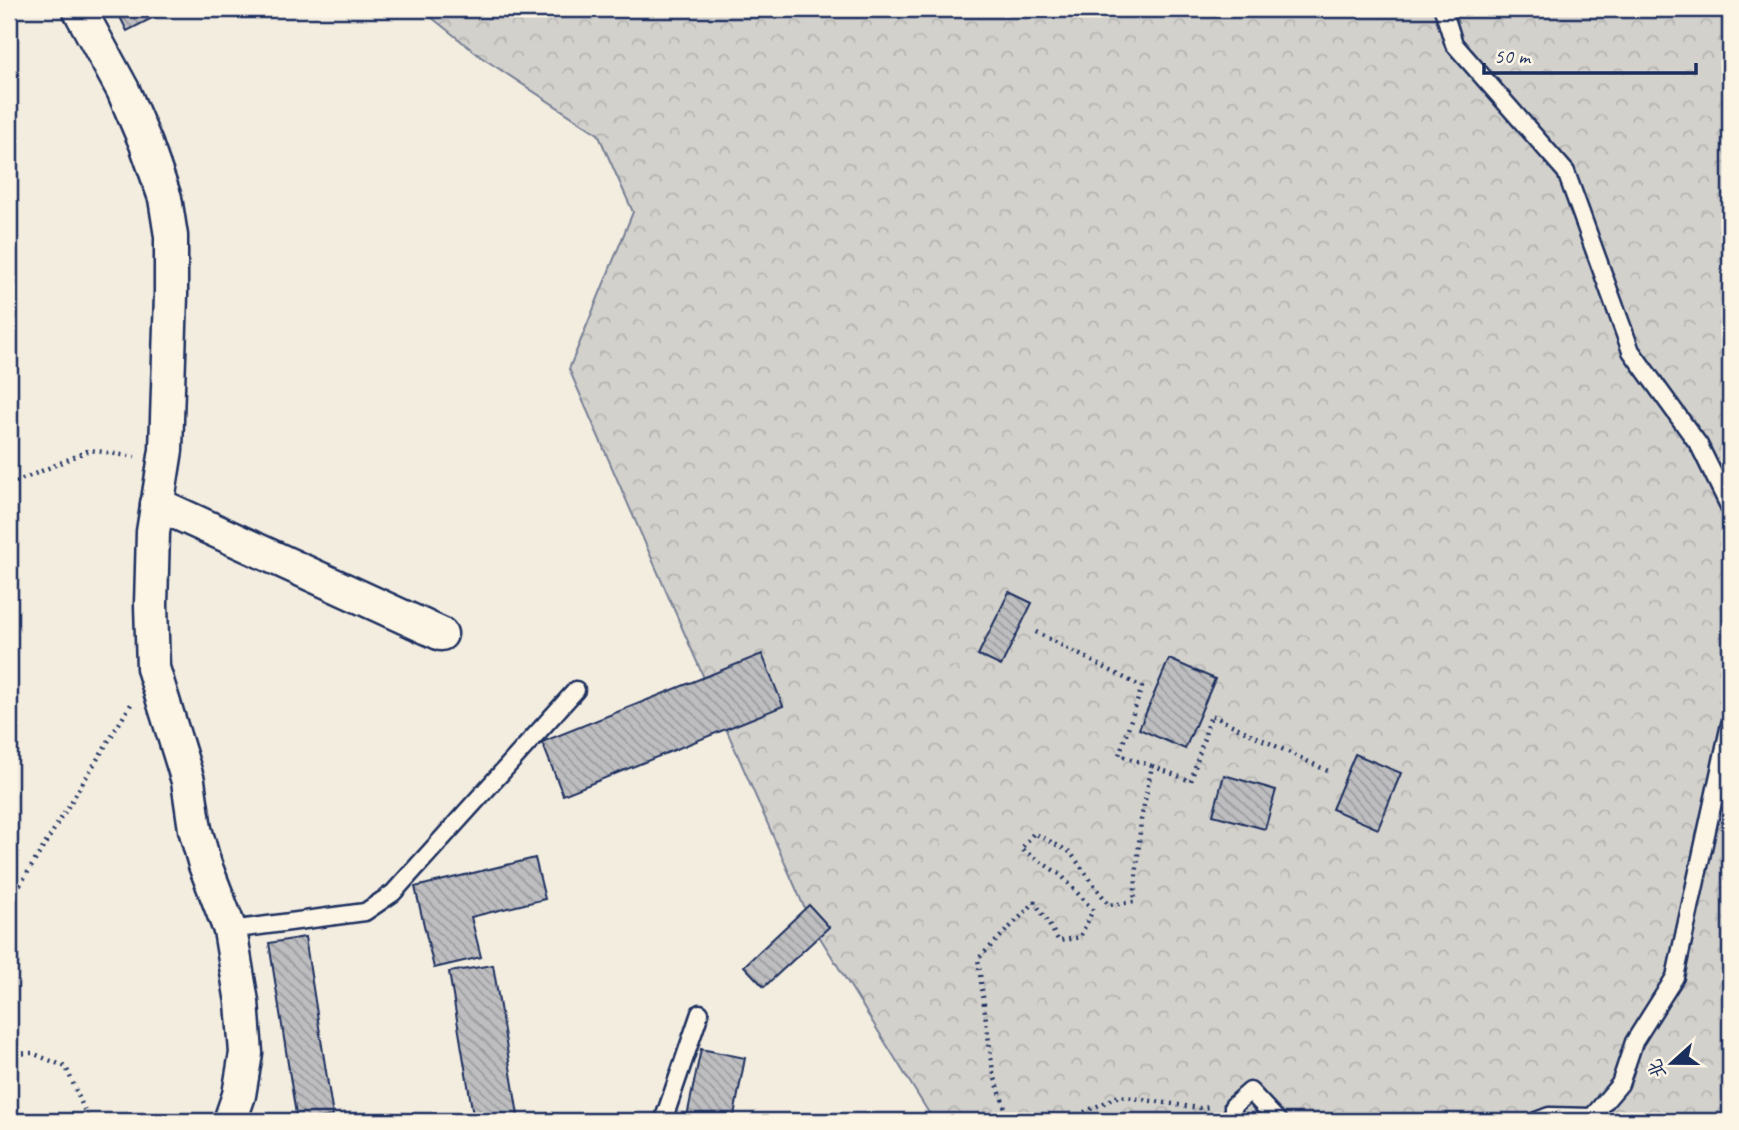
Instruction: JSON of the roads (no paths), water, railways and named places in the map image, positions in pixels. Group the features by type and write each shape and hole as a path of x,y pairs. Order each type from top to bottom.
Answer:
{"street":[{"path":"79,9 123,89 146,144 165,198 171,236 164,462 153,532 153,668 188,781 195,829 205,865 230,930 242,1002 246,1053 239,1095 230,1121"},
{"path":"157,504 441,634"}],"lane":[{"path":"1443,9 1454,44 1566,172 1631,351 1699,444 1730,508"},
{"path":"230,930 365,912 393,893 576,690"},
{"path":"1536,1121 1549,1116 1592,1117 1620,1084 1634,1042 1675,977 1730,724"},
{"path":"663,1121 701,1013"},
{"path":"1233,1114 1250,1091 1278,1121"}]}
